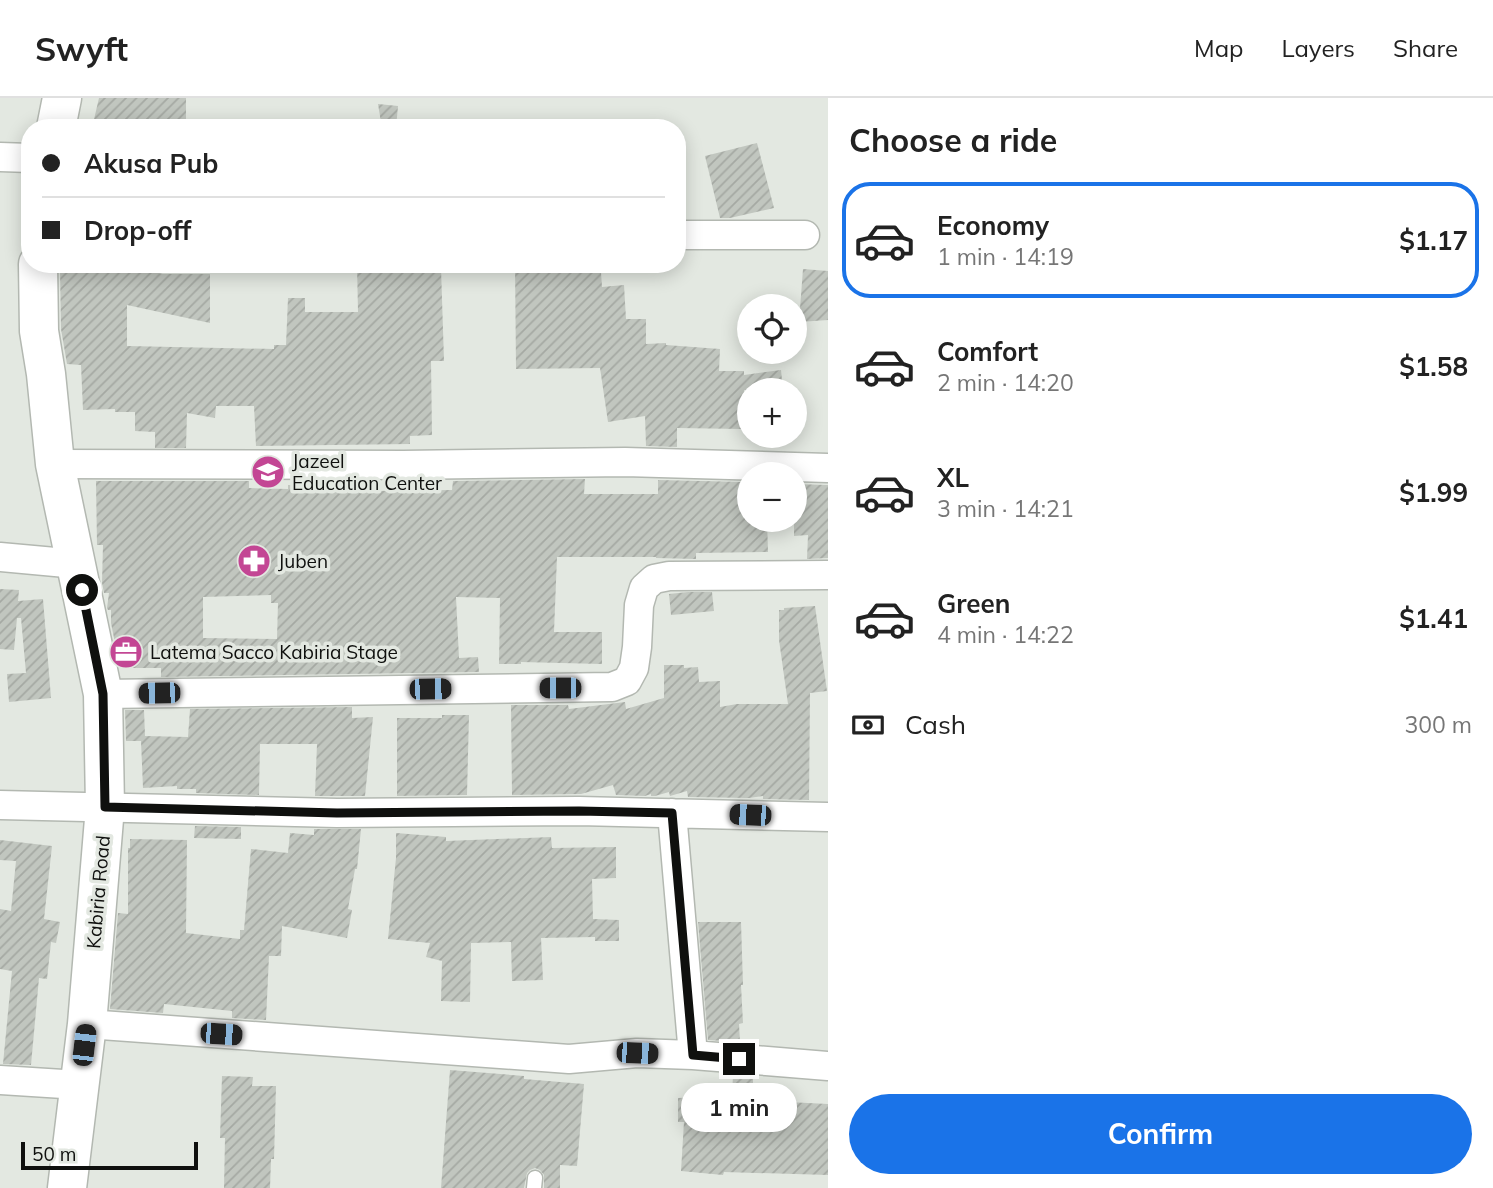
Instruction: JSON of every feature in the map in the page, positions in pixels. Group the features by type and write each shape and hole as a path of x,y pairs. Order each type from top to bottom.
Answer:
{"main road":[{"path":"58,119 62,98"},
{"name":"Kabiria Road","path":"38,273 39,331 55,464 103,694 105,807 87,1024 67,1188"}],"street":[{"path":"0,157 21,158"},
{"path":"686,235 805,235"},
{"path":"55,464 403,465 625,462 828,468"},
{"path":"0,557 77,564"},
{"path":"103,694 612,687 627,681 634,668 639,605 644,588 654,579 669,576 828,575"},
{"path":"0,805 337,813 579,811 828,817"},
{"path":"672,813 693,1055"},
{"path":"87,1024 569,1059 637,1053 828,1066"},
{"path":"0,1080 79,1085"}],"building":[{"path":"99,98 186,98 186,119 94,119"},
{"path":"378,104 398,106 397,119 380,119"},
{"path":"757,143 774,208 720,218 705,156"},
{"path":"803,269 828,271 828,320 807,321 807,294 801,294"},
{"path":"60,273 210,274 210,323 127,305 127,346 274,349 274,345 286,345 288,298 305,298 305,312 358,312 357,273 441,273 444,361 431,361 432,435 410,436 410,444 256,446 254,406 216,406 215,418 187,413 186,448 155,448 155,432 135,431 135,412 115,412 115,409 83,410 81,365 67,364 61,329"},
{"path":"515,273 601,273 602,287 624,285 626,319 646,319 646,344 666,343 720,349 719,371 744,371 744,375 781,370 782,378 737,378 737,429 677,428 677,447 646,446 645,416 608,422 600,368 516,369"},
{"path":"585,479 584,494 658,494 658,480 737,482 737,532 767,532 768,552 696,553 696,559 557,557 554,632 602,632 602,664 499,664 500,598 456,597 459,658 478,657 479,672 161,677 161,668 120,668 111,610 107,608 109,593 104,593 102,583 103,545 97,545 96,481 249,481 249,488 288,489 288,485 371,486 371,491 452,490 453,481","holes":["271,595 271,603 278,603 277,639 203,638 203,597"]},
{"path":"807,484 828,485 828,558 807,559 808,535 794,536 794,532 807,532"},
{"path":"0,589 19,590 18,601 43,599 51,698 9,702 7,674 26,673 21,618 17,618 14,650 0,649"},
{"path":"712,592 714,611 671,615 669,594"},
{"path":"815,606 827,691 810,693 809,800 763,799 763,796 688,797 687,791 670,796 669,792 655,796 616,795 613,785 581,794 512,795 511,705 568,705 569,709 625,702 626,709 664,698 664,665 698,667 699,682 720,681 720,707 737,704 788,704 779,640 779,610"},
{"path":"352,707 352,718 373,717 365,796 315,796 317,744 260,744 259,795 196,793 196,789 177,789 177,786 143,788 141,741 126,741 125,710 144,710 145,736 188,737 190,709"},
{"path":"442,715 469,715 467,795 397,796 397,718 442,718"},
{"path":"195,826 241,827 241,839 194,838"},
{"path":"314,829 361,829 357,869 348,909 352,910 347,938 282,926 281,956 269,956 266,1020 232,1018 232,1011 164,1004 163,1013 110,1009 118,913 128,914 130,839 187,840 186,933 240,939 240,930 244,930 251,849 288,853 290,833 314,835"},
{"path":"396,833 446,837 446,841 551,837 552,848 616,847 616,878 592,879 593,919 619,920 619,941 595,941 595,937 541,938 543,980 512,981 511,942 471,943 470,1002 441,1001 442,961 426,957 430,943 388,939"},
{"path":"0,840 52,846 44,919 60,922 56,943 51,942 47,979 39,978 31,1065 3,1064 12,971 0,969 0,909 11,911 16,861 0,860"},
{"path":"698,922 741,922 743,1023 739,1024 740,1042 708,1040"},
{"path":"450,1070 584,1084 577,1166 560,1165 560,1188 544,1188 544,1175 535,1168 527,1173 524,1188 441,1188"},
{"path":"733,1075 753,1077 753,1083 767,1083 767,1101 828,1104 828,1175 724,1172 723,1175 681,1171 684,1122 678,1122 678,1098 703,1097 703,1092 732,1095"},
{"path":"222,1076 253,1077 252,1086 276,1086 274,1159 271,1159 270,1188 224,1188 225,1138 220,1138"}],"place":[{"name":"Jazeel Education Center","path":"268,472"},
{"name":"Juben","path":"254,561"},
{"name":"Latema Sacco Kabiria Stage","path":"126,652"}],"route":[{"path":"82,590 103,694 105,807 337,813 672,813 693,1055 739,1059"}]}
